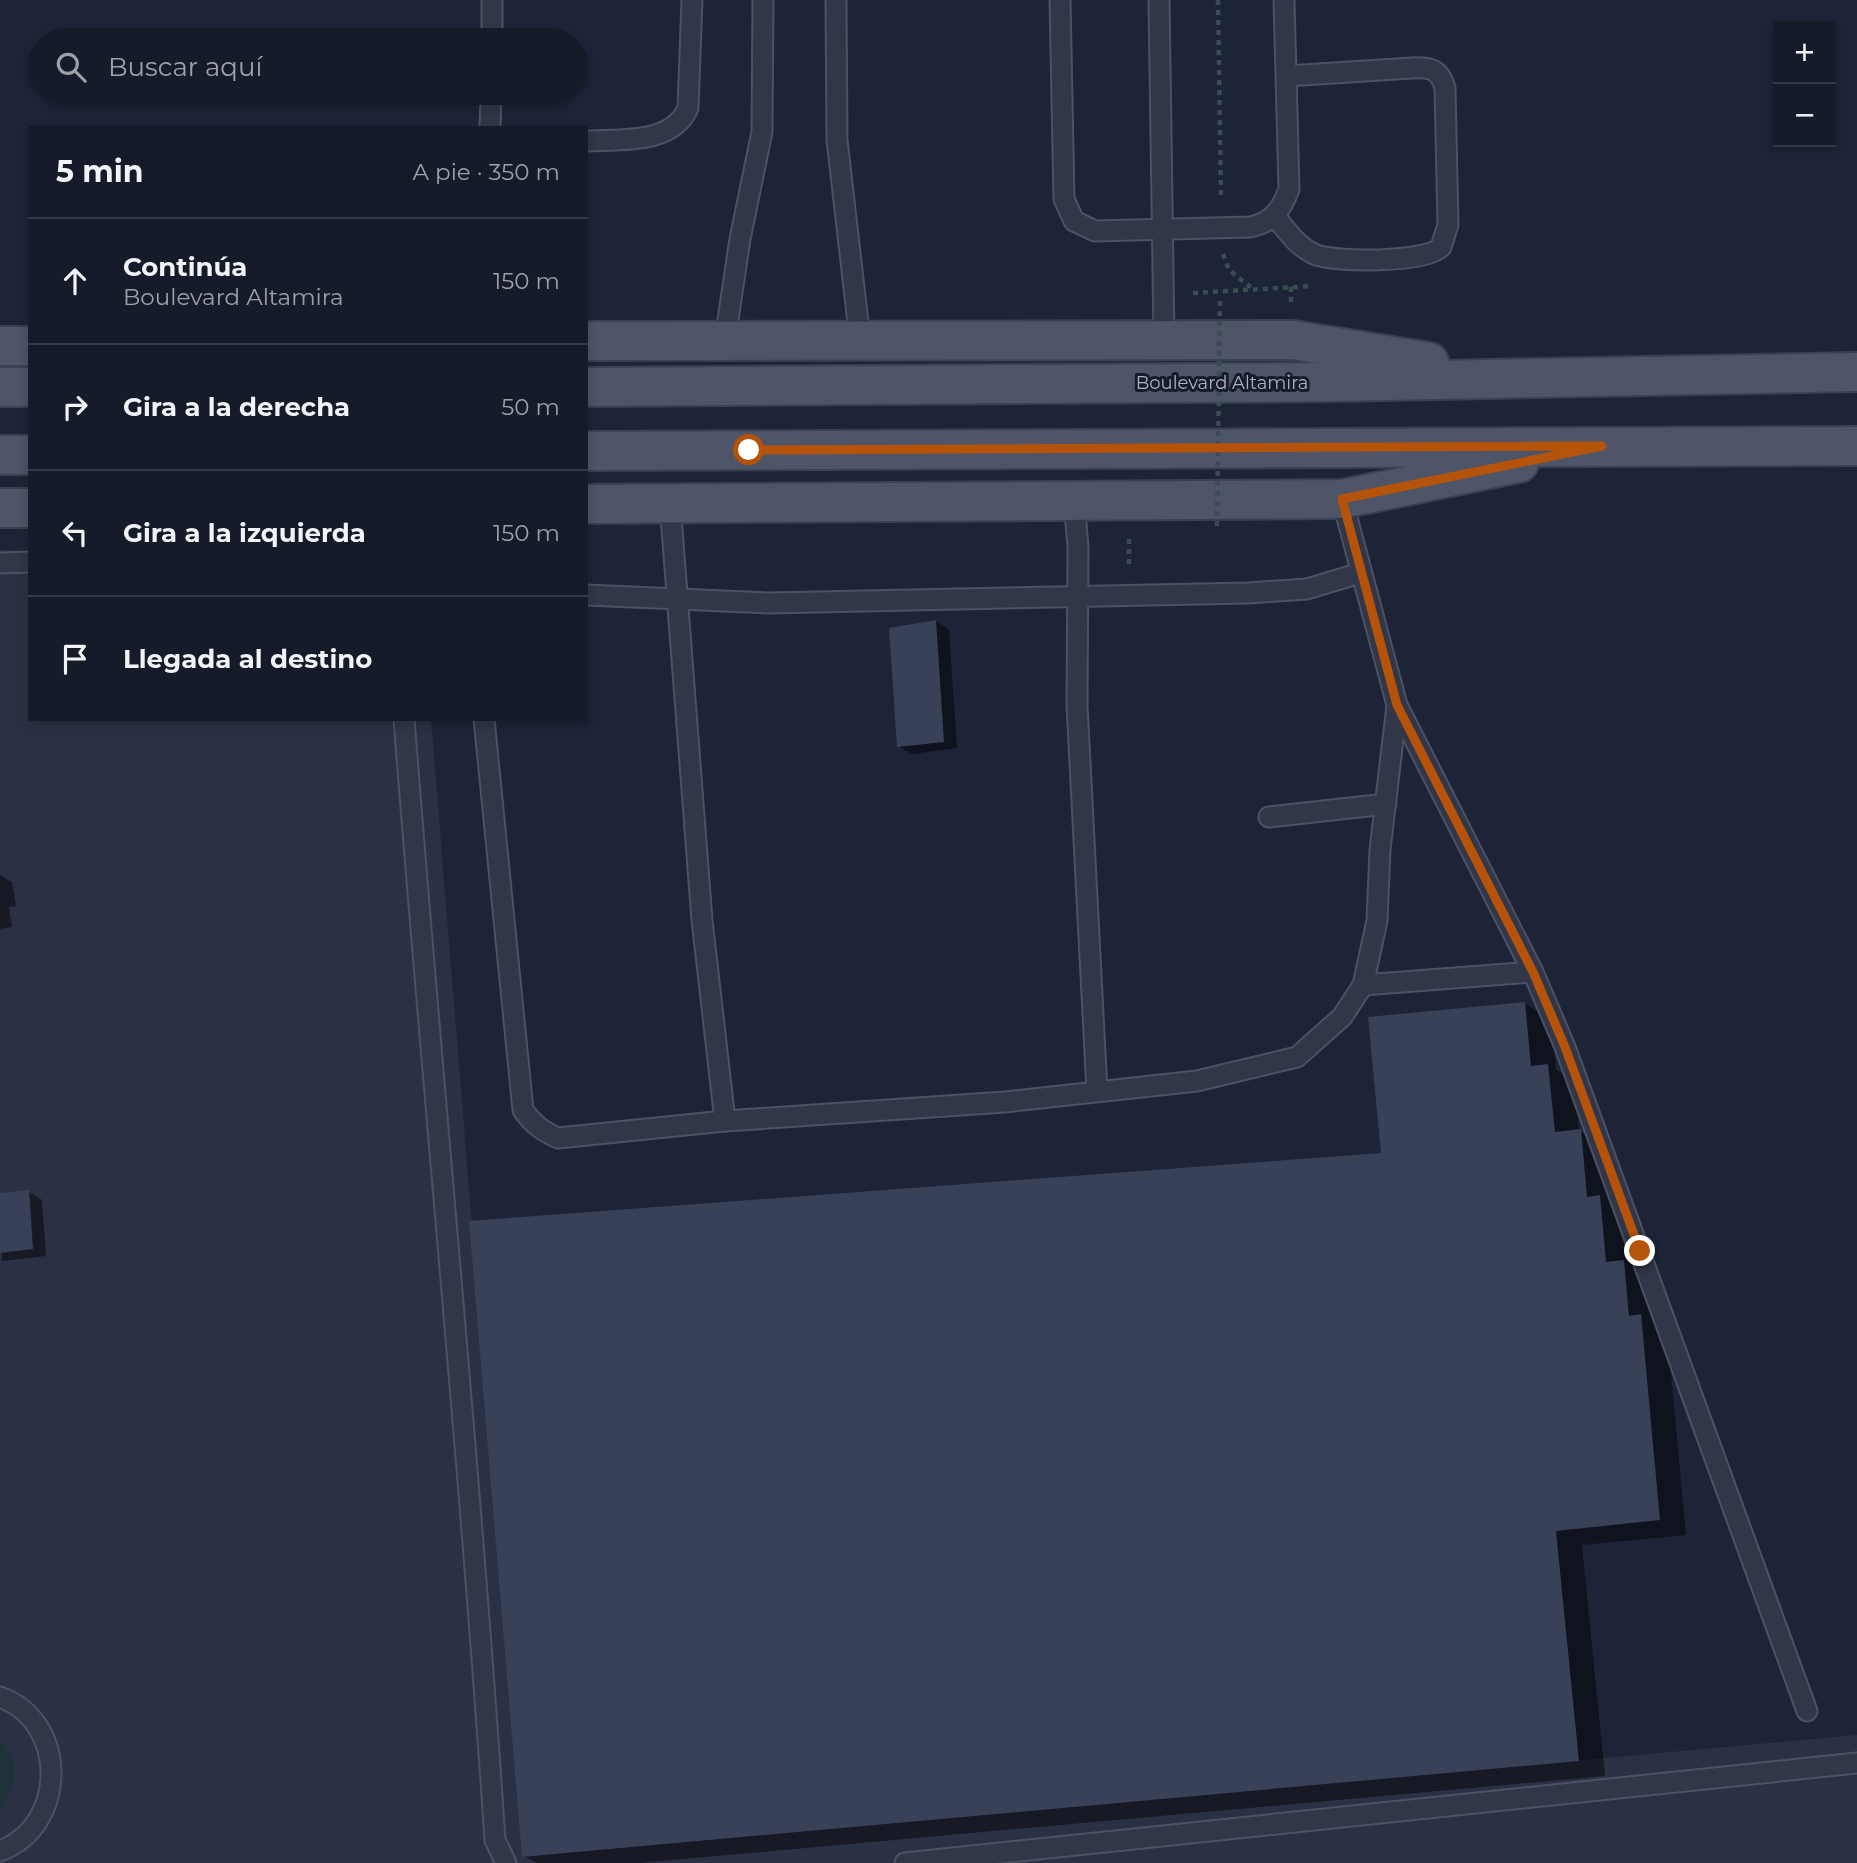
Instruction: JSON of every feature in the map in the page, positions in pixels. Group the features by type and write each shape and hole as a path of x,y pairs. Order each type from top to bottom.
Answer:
{"main road":[{"path":"588,341 1164,338 1293,340 1528,379"},
{"path":"0,346 28,346"},
{"name":"Boulevard Altamira","path":"588,387 1528,379 1857,372"},
{"path":"0,387 28,387"},
{"path":"588,504 1342,499 1602,446"},
{"path":"588,451 1857,446"},
{"path":"0,456 28,455"},
{"path":"0,508 28,508"}],"lane":[{"path":"492,0 492,28"},
{"path":"588,141 658,136 683,119 688,108 692,0"},
{"path":"725,340 740,239 762,132 763,0"},
{"path":"836,0 837,140 860,340"},
{"path":"1060,0 1064,199 1068,213 1074,221 1095,231 1260,226 1275,216 1289,189 1284,0"},
{"path":"1158,0 1164,338"},
{"path":"1275,216 1306,250 1336,260 1426,256 1441,247 1448,225 1445,88 1438,72 1429,67 1287,76"},
{"path":"490,126 491,105"},
{"path":"1342,499 1397,705 1533,972 1565,1047 1807,1711"},
{"path":"1074,500 1078,547 1077,705 1097,1091"},
{"path":"670,503 702,919 724,1121"},
{"path":"0,563 28,562"},
{"path":"588,594 782,603 1077,598 1307,589 1360,573"},
{"path":"484,721 523,1110 533,1124 558,1138 724,1121 916,1109 1197,1081 1297,1057 1342,1017 1363,985 1377,921 1397,705"},
{"path":"404,721 430,1065 479,1597 495,1840 506,1863"},
{"path":"1269,817 1386,804"},
{"path":"1363,985 1533,972"},
{"path":"0,1697 30,1716 45,1738 52,1763 51,1790 42,1814 26,1834 0,1850"},
{"path":"905,1863 1857,1763"}],"path":[{"path":"1218,0 1222,250 1229,270 1253,289"},
{"path":"1164,294 1336,285 1336,260"},
{"path":"1217,526 1220,299"},
{"path":"1129,499 1130,594"}],"shaded area":[{"path":"0,550 28,551 28,721 431,721 523,1857 1857,1735 1857,1863 0,1863"},
{"path":"0,1740 11,1756 15,1774 11,1792 0,1809"}],"building":[{"path":"936,620 944,742 897,747 889,628"},
{"path":"1525,1002 1531,1066 1548,1064 1555,1132 1581,1129 1587,1197 1600,1195 1606,1262 1624,1260 1629,1316 1641,1314 1660,1520 1556,1531 1579,1761 522,1857 469,1221 1381,1153 1368,1017"},
{"path":"29,1190 33,1249 0,1253 0,1193"}],"route":[{"path":"749,450 1602,446 1342,499 1397,705 1533,972 1565,1047 1640,1251"}]}
